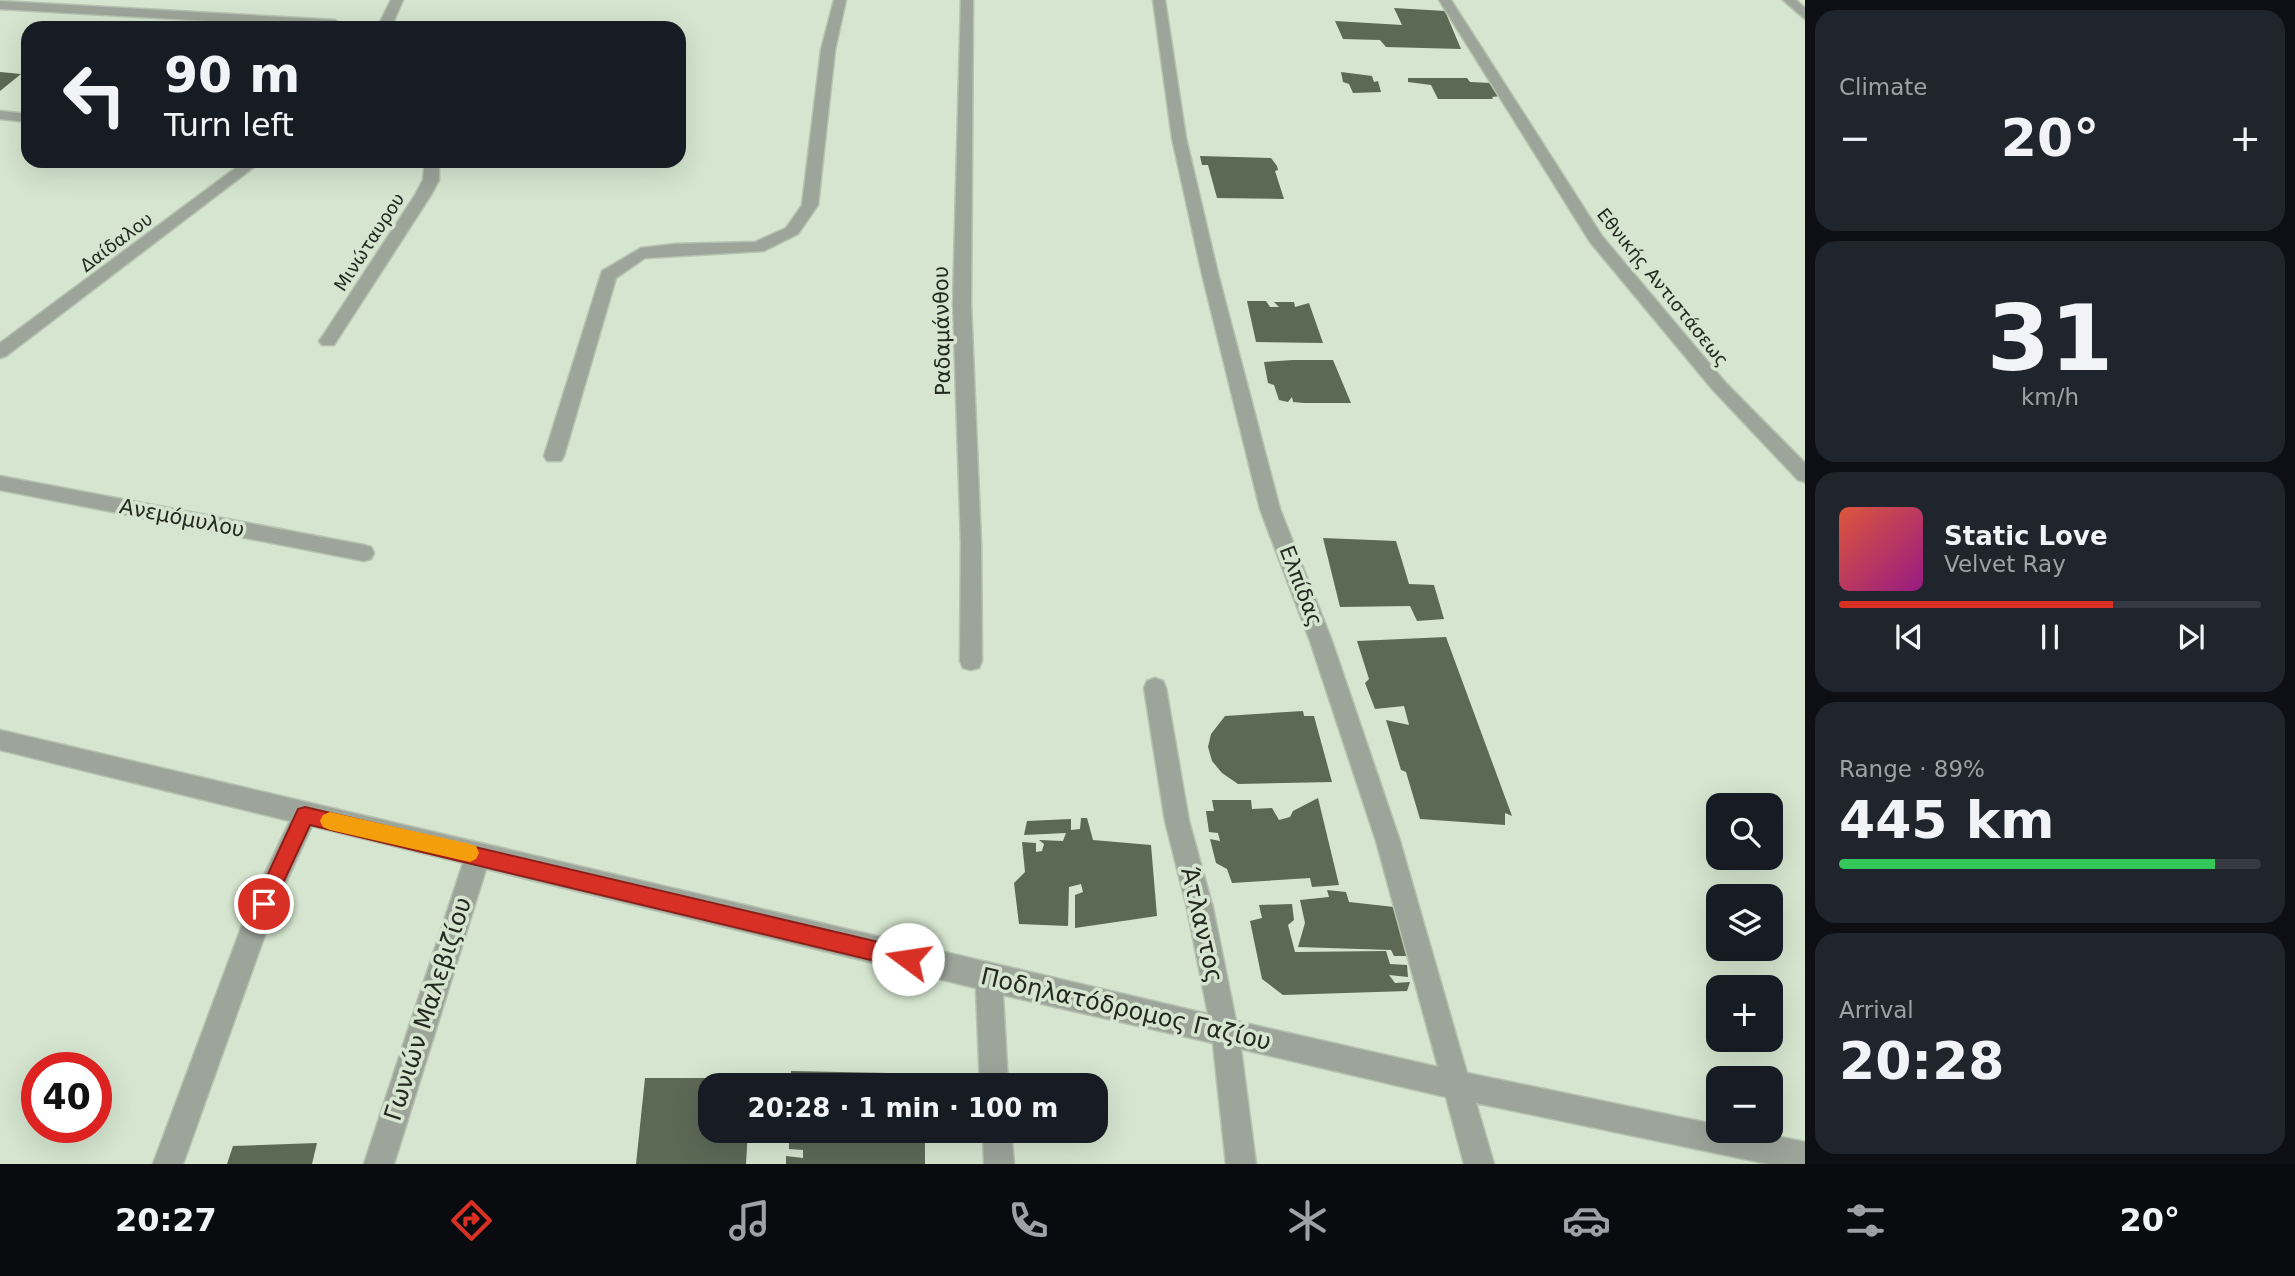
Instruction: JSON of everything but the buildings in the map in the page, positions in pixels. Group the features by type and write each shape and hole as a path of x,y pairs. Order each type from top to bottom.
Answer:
{"street":[{"path":"387,21 397,0"},
{"path":"554,456 608,275 641,253 675,248 758,247 792,232 810,205 828,50 840,0"},
{"name":"Ραδαμάνθου","path":"967,0 962,304 971,542 971,660"},
{"name":"Ελπίδας","path":"1159,0 1182,151 1209,274 1270,509 1321,641 1388,841 1479,1164"},
{"name":"Εθνικής Αντιστάσεως","path":"1445,0 1596,239 1720,386 1805,475"},
{"path":"1789,0 1805,15"},
{"path":"0,5 282,21"},
{"path":"0,115 21,117"},
{"name":"Δαίδαλου","path":"0,352 246,168"},
{"name":"Μινώταυρου","path":"327,341 423,195 431,180 432,168"},
{"name":"Ανεμόμυλου","path":"0,483 365,553"},
{"name":"Άτλαντος","path":"1155,688 1177,821 1200,908 1225,1032 1241,1164"},
{"name":"Ποδηλατόδρομος Γαζίου","path":"0,740 989,978 1456,1085 1805,1157"},
{"path":"167,1164 264,904 305,815"},
{"name":"Γωνιών Μαλεβιζίου","path":"379,1164 478,855"},
{"path":"989,978 994,1073"},
{"path":"998,1143 999,1164"}],"slow traffic":[{"path":"330,821 470,853"}],"route":[{"path":"264,904 305,815 908,959"}]}
